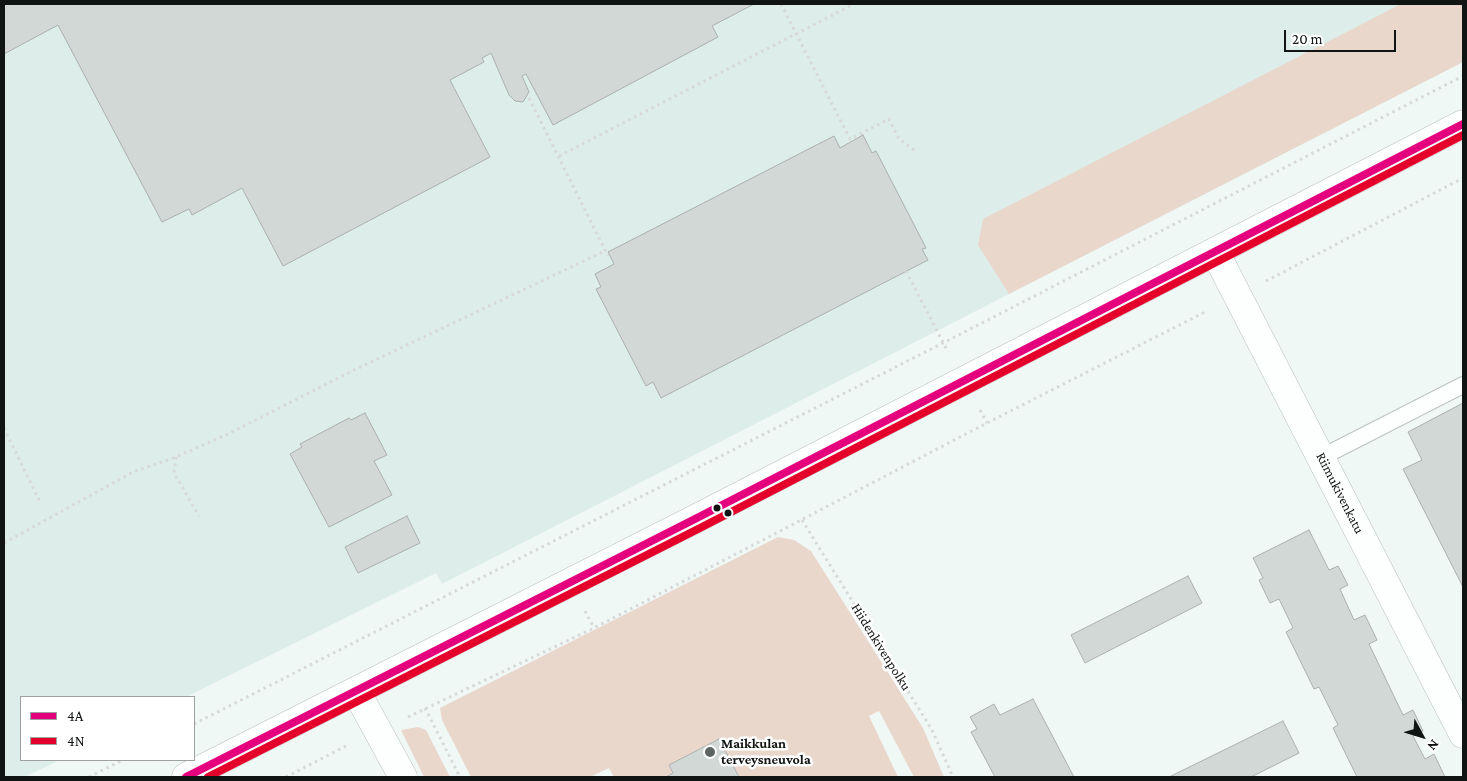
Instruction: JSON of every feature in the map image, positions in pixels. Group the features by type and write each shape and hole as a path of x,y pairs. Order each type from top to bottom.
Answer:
{"street":[{"path":"186,777 1463,124"},
{"name":"Riimukivenkatu","path":"1215,252 1239,295 1463,734"},
{"path":"356,690 403,777"}],"lane":[{"path":"1322,457 1463,385"}],"path":[{"path":"781,4 850,139 888,120 899,139 917,152"},
{"path":"559,156 854,4"},
{"path":"195,723 1463,76"},
{"path":"529,98 608,256"},
{"path":"286,777 425,708 594,628 1463,178"},
{"path":"4,543 133,472 176,457 228,434 366,364 606,251"},
{"path":"906,271 943,343"},
{"path":"4,428 41,504"},
{"path":"176,457 174,474 199,516"},
{"name":"Hiidenkivenpolku","path":"802,520 932,730 953,777"},
{"path":"425,708 460,777"},
{"path":"89,777 121,761"}],"shaded area":[{"path":"4,4 1463,4 1463,62 442,584 436,573 188,696 20,696 20,761 58,761 24,777 4,777"},
{"path":"1401,4 1463,4 1463,62 1009,294 978,245 983,219"},
{"path":"778,537 794,540 811,551 923,728 944,777 914,777 879,711 869,716 898,777 739,777 719,739 669,765 673,773 666,777 614,777 609,768 590,777 471,777 442,720 440,708"},
{"path":"418,727 426,730 450,777 424,777 401,730"}],"building":[{"path":"4,4 754,4 712,26 718,37 553,125 526,74 522,76 529,92 523,102 515,101 509,95 491,53 482,58 484,62 450,80 490,157 283,266 242,188 192,215 189,209 162,222 58,25 4,54"},
{"path":"863,135 872,153 876,151 926,248 922,249 928,260 661,398 653,382 646,386 596,289 601,287 595,274 614,264 608,252 834,136 840,148"},
{"path":"1463,403 1463,587 1403,469 1422,460 1408,432"},
{"path":"365,413 387,455 374,461 392,495 329,527 290,454 302,447 300,444 349,418 351,420"},
{"path":"407,516 420,543 358,573 345,547"},
{"path":"1309,530 1329,570 1338,566 1348,585 1340,589 1354,620 1365,615 1377,640 1369,644 1403,715 1413,710 1423,731 1413,736 1425,759 1434,754 1445,777 1357,777 1333,728 1338,725 1319,687 1314,689 1286,632 1293,628 1279,599 1270,603 1259,580 1263,578 1253,558"},
{"path":"1188,576 1202,603 1085,663 1071,635"},
{"path":"1033,699 1074,777 995,777 971,732 977,729 970,717 994,704 1000,715"},
{"path":"1283,721 1299,753 1251,777 1169,777"},
{"name":"Maikkulan terveysneuvola","path":"719,739 739,777 666,777 673,773 669,765"}],"transit line":[{"name":"4A","path":"186,777 693,520 1463,124"},
{"name":"4N","path":"208,777 698,529 1463,135"}],"place":[{"name":"Maikkulan terveysneuvola","path":"710,752"}]}
